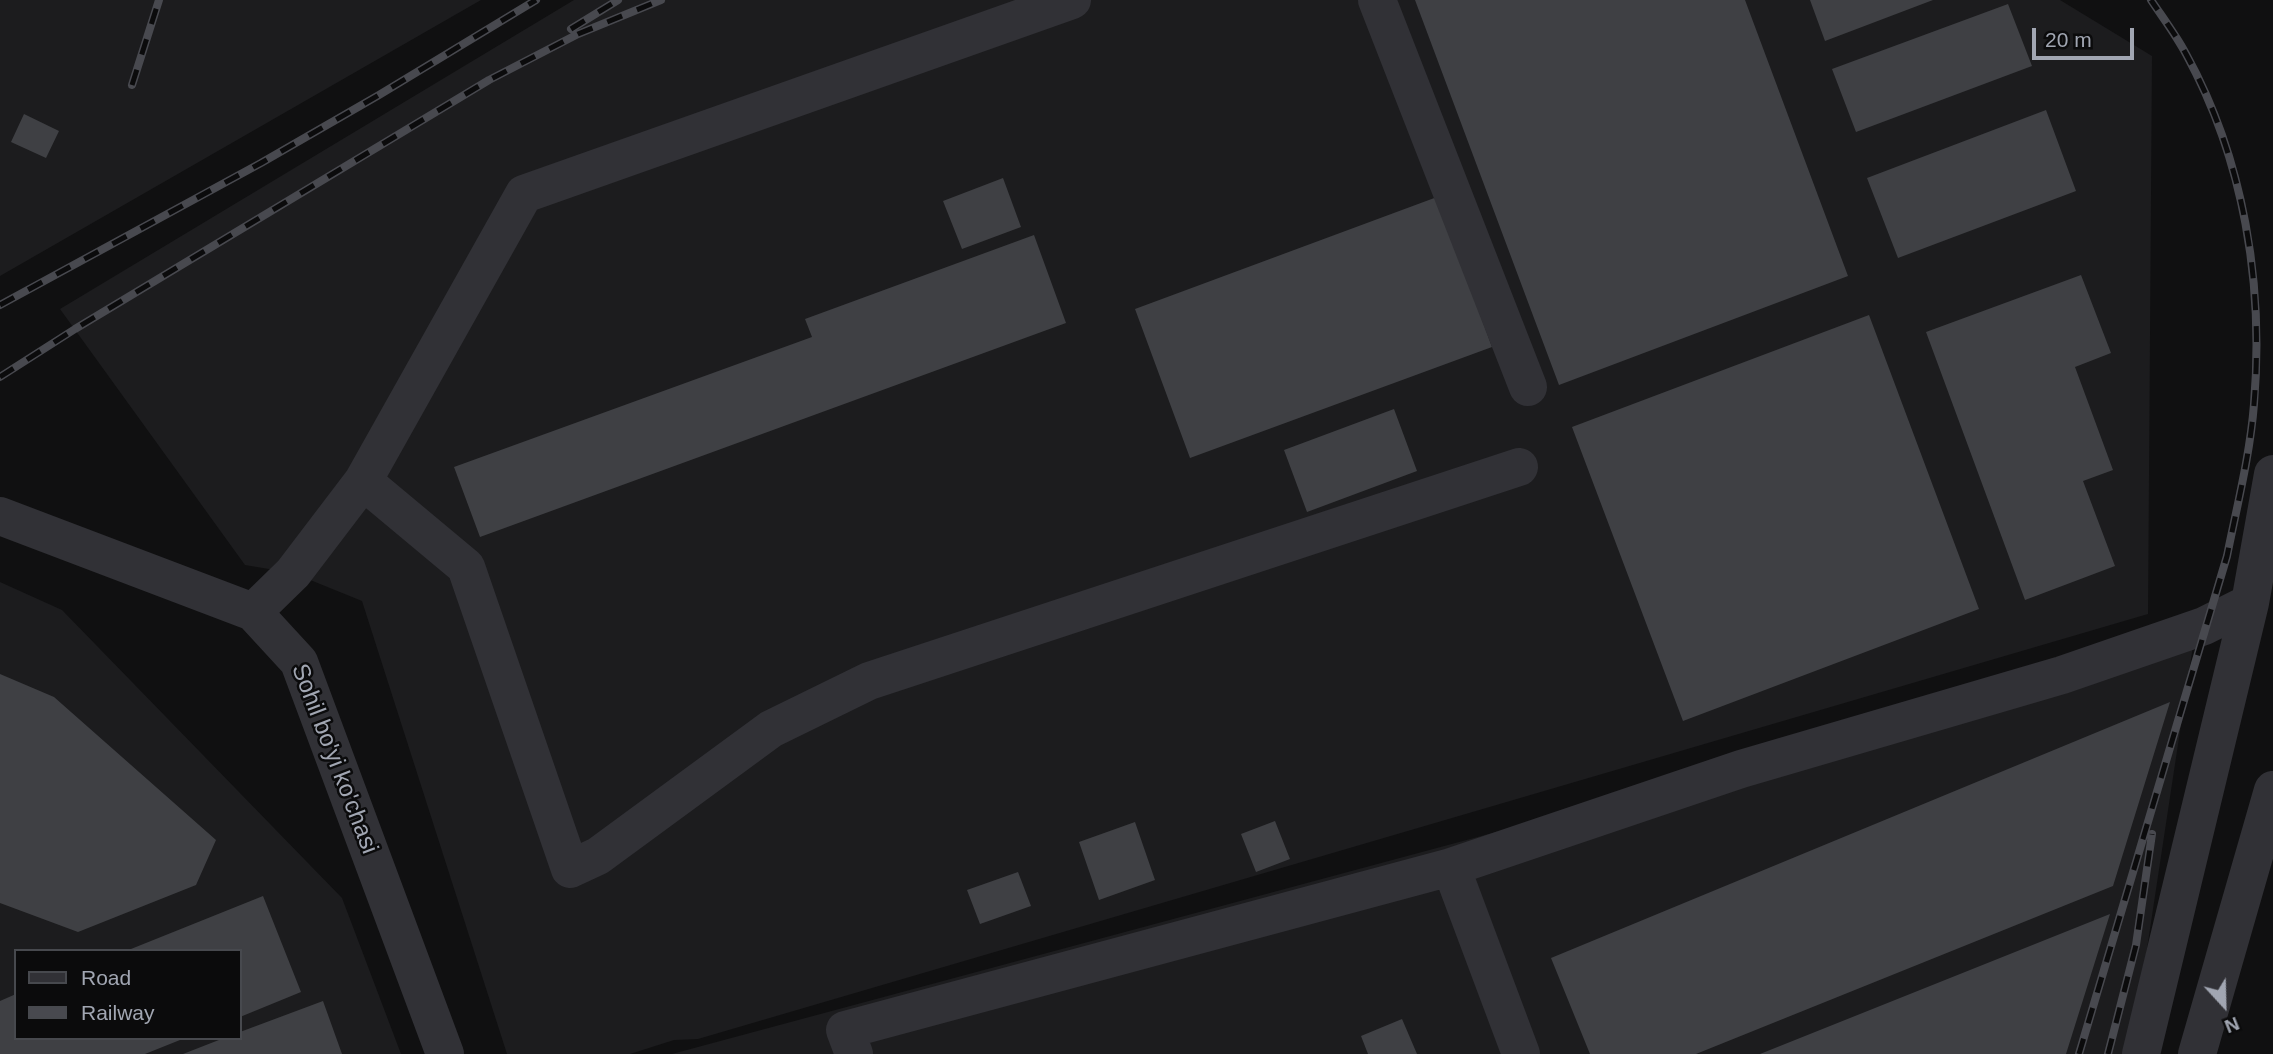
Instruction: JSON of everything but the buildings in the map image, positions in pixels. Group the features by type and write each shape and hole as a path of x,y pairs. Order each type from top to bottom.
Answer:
{"street":[{"path":"253,612 293,573 363,481 524,194 1072,0"},
{"path":"1377,0 1528,387"},
{"path":"363,481 466,567 570,869 598,856 771,729 869,681 1518,467"},
{"path":"2141,1054 2250,603 2273,474"},
{"name":"Sohil bo'yi ko'chasi","path":"0,516 253,612 299,662 445,1054"},
{"path":"854,1054 845,1030 1451,867 1741,769 2062,675 2204,626 2250,603"},
{"path":"2197,1054 2273,790"},
{"path":"1451,867 1521,1054"}],"shaded area":[{"path":"0,0 481,0 0,276"},
{"path":"574,0 2060,0 2152,56 2148,614 698,1039 674,1040 630,1054 507,1054 362,601 293,573 245,565 60,309"},
{"path":"0,582 62,610 342,898 401,1054 0,1054"},
{"path":"2194,639 2131,1054 672,1054 1474,838"}],"railway":[{"path":"132,85 159,0"},
{"path":"0,305 261,163 536,0"},
{"path":"571,29 618,0"},
{"path":"0,377 489,80 578,34 661,0"},
{"path":"2079,1054 2227,556 2254,404 2256,314 2246,224 2236,180 2206,95 2182,47 2151,0"},
{"path":"2108,1054 2136,945 2152,834"}]}
